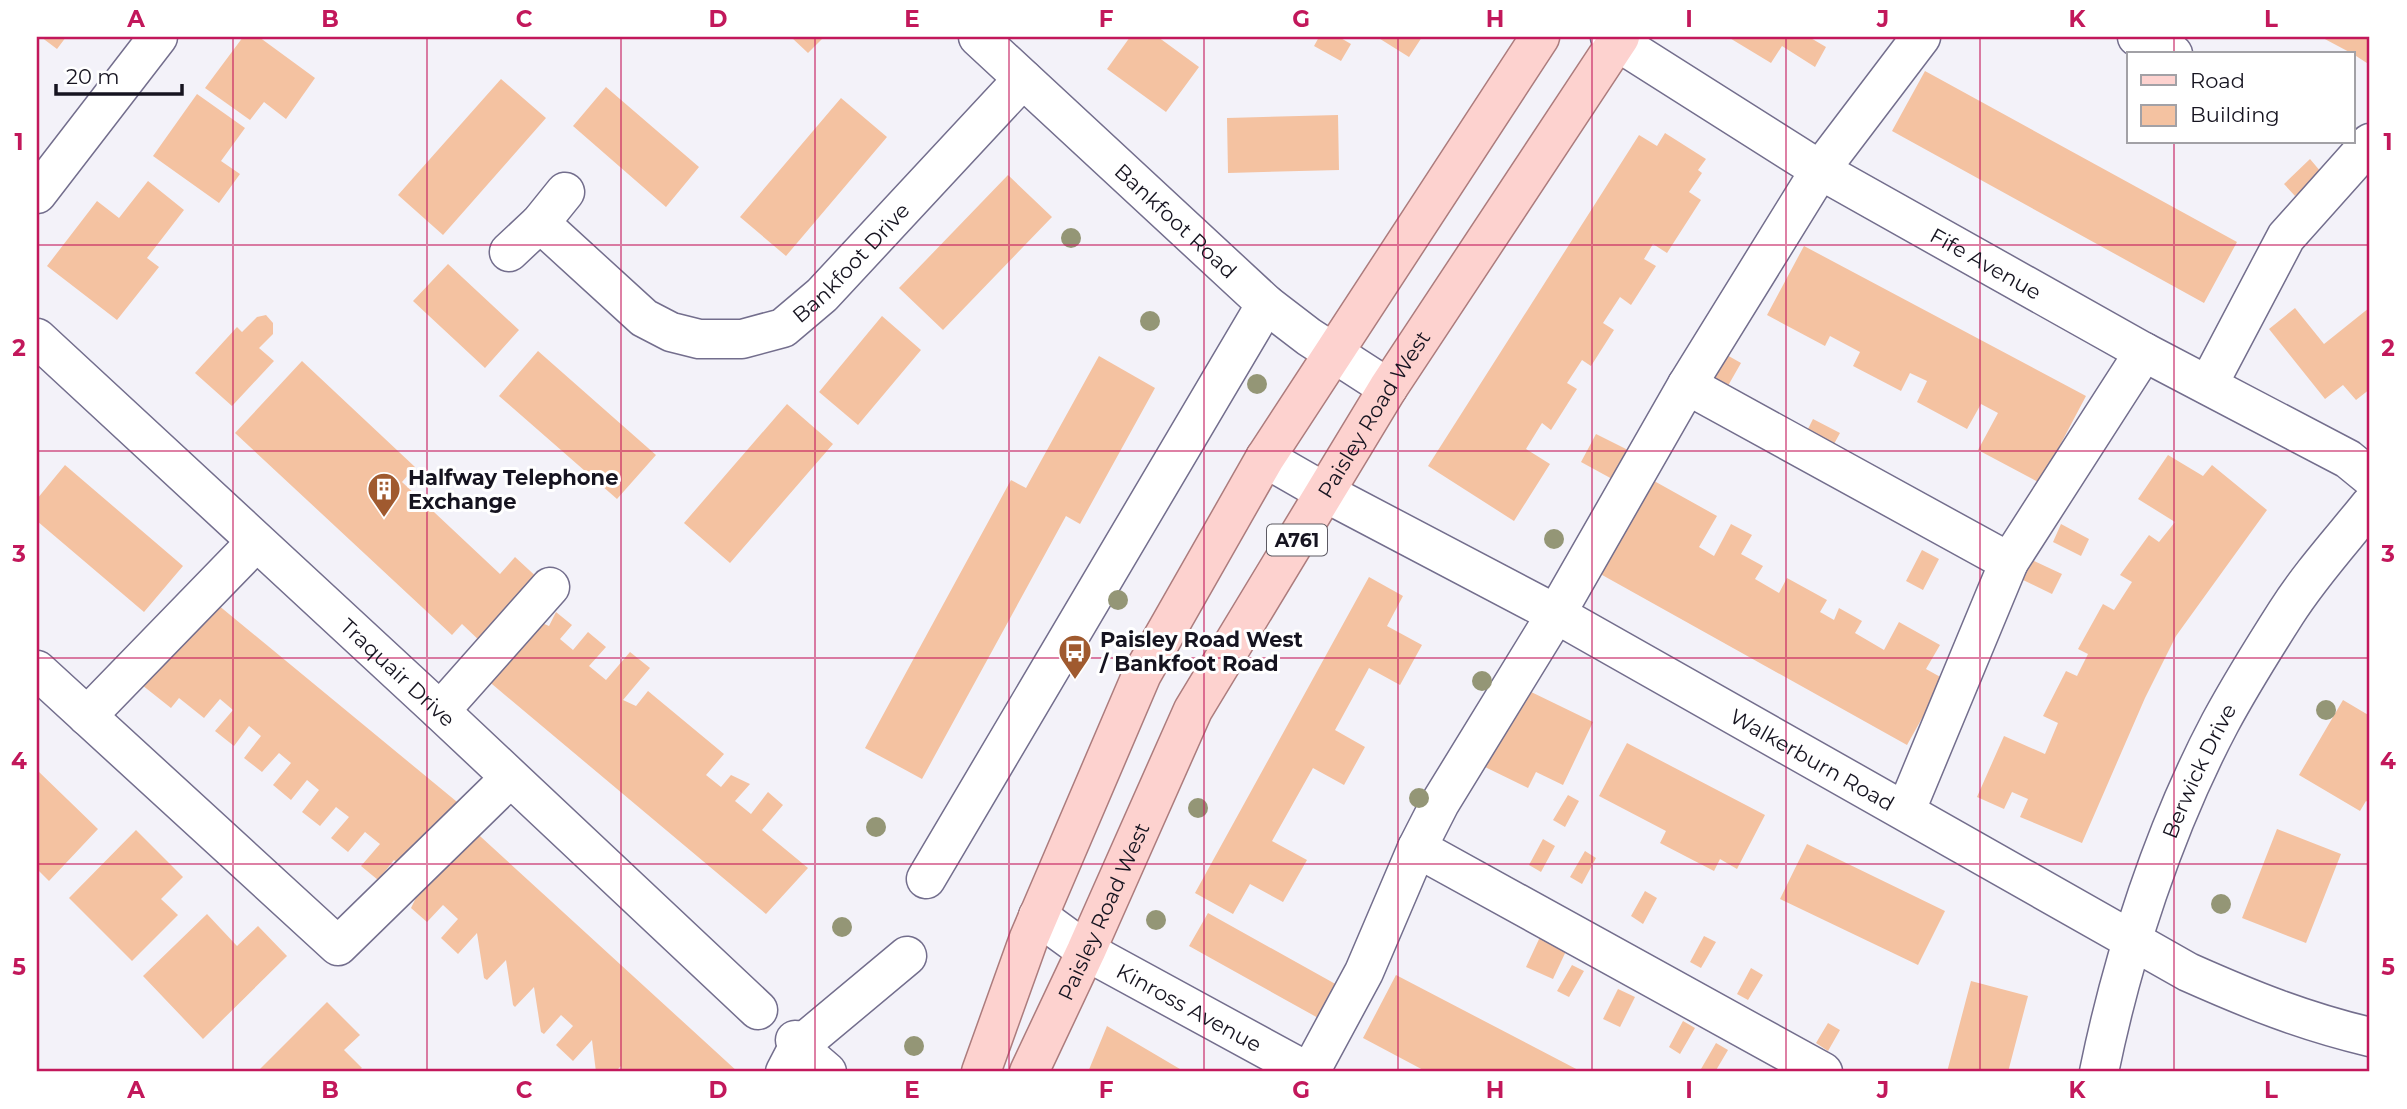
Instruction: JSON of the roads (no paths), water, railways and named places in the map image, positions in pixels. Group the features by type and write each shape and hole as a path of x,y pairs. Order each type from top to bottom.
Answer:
{"main road":[{"path":"981,1072 1038,916 1142,674 1265,458 1540,37"},
{"name":"Paisley Road West","path":"1029,1072 1194,710 1388,388 1616,38"}],"street":[{"path":"37,194 158,37"},
{"name":"Bankfoot Road","path":"978,37 1266,304 1334,354 1388,388"},
{"path":"1309,1072 1364,972 1417,848 1440,803 1556,614 1687,385 1820,170 1921,37"},
{"path":"2137,37 2169,52"},
{"name":"Fife Avenue","path":"1616,38 1820,170 2144,352 2348,460 2370,477"},
{"name":"Bankfoot Drive","path":"540,223 644,318 671,332 699,339 743,339 783,328 822,295 1024,79"},
{"path":"2208,384 2286,237 2362,144"},
{"path":"509,252 540,223 565,192"},
{"path":"926,879 1266,304"},
{"name":"Traquair Drive","path":"37,338 758,1010"},
{"path":"1906,810 2010,562 2144,352"},
{"path":"1687,385 2010,562"},
{"name":"Walkerburn Road","path":"1265,458 1556,614 2188,972 2262,1006 2322,1026 2370,1037"},
{"name":"Berwick Drive","path":"2099,1072 2109,1023 2132,941 2176,819 2220,723 2287,611 2370,505"},
{"path":"87,716 256,542"},
{"path":"440,711 550,587"},
{"path":"37,670 338,946 510,778"},
{"path":"1417,848 1823,1072"},
{"name":"Kinross Avenue","path":"1038,916 1086,951 1309,1072"},
{"path":"827,1072 792,1053 907,956"}],"place":[{"name":"Halfway Telephone Exchange","path":"384,519"},
{"name":"Paisley Road West / Bankfoot Road","path":"1075,681"}]}
